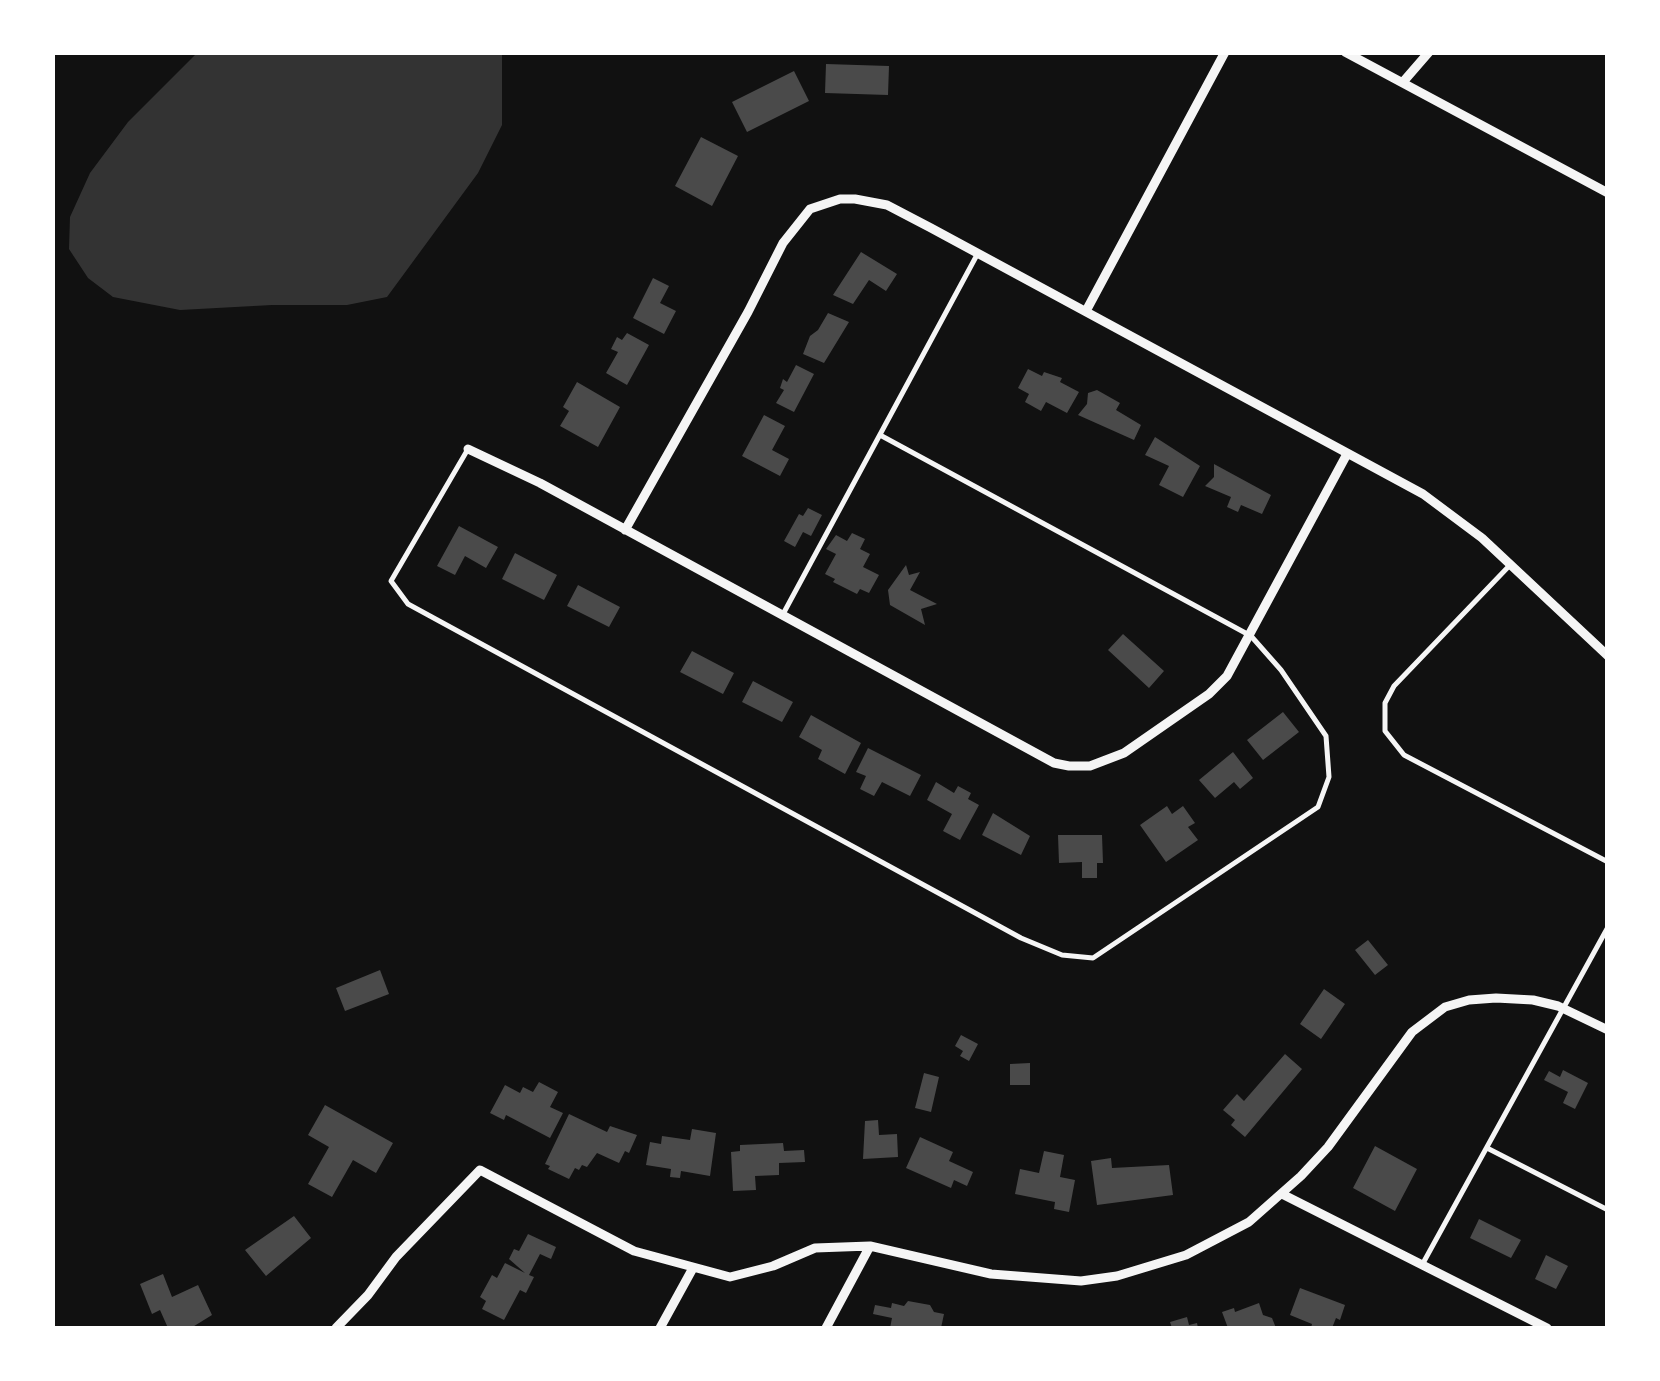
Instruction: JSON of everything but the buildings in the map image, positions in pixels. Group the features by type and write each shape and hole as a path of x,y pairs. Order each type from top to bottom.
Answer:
{"street":[{"path":"1086,312 1225,52"},
{"path":"1345,52 1608,193"},
{"path":"1403,82 1429,52"},
{"path":"626,530 783,242 810,209 840,199 887,205 1422,494 1482,538 1608,656"},
{"path":"468,448 1054,763 1068,766 1090,766 1124,753 1209,694 1236,663 1347,454"},
{"path":"336,1328 348,1319 396,1257 480,1170 634,1251 730,1277 772,1266 815,1248 870,1246 954,1268 1082,1281 1117,1276 1186,1254 1249,1222 1328,1146 1412,1032 1445,1007 1469,1000 1534,1000 1608,1030"},
{"path":"1282,1194 1547,1328"},
{"path":"826,1328 870,1246"},
{"path":"660,1328 693,1268"}],"lane":[{"path":"782,616 978,253"},
{"path":"468,448 391,581 408,604 1021,938 1062,955 1093,958 1318,807 1329,777 1326,736 1281,670 1250,636 880,436"},
{"path":"1510,564 1394,686 1385,703 1384,731 1404,755 1608,862"},
{"path":"1422,1265 1608,928"},
{"path":"1486,1148 1608,1210"}],"shaded area":[{"path":"197,53 502,53 502,125 478,173 387,297 347,305 180,310 113,297 88,278 69,249 70,217 90,173 128,122"}]}
